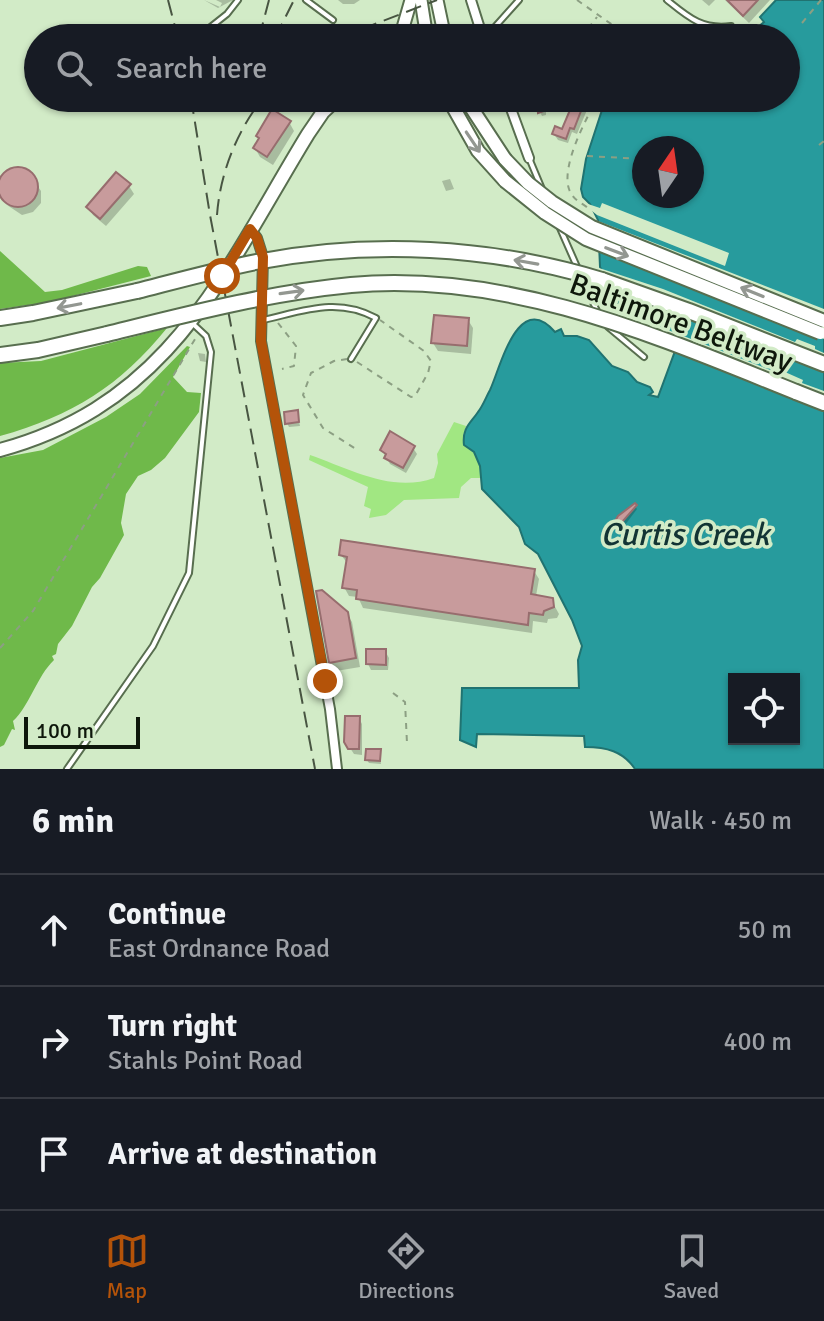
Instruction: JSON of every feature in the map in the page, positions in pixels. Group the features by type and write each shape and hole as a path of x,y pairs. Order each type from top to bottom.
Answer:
{"highway":[{"name":"Baltimore Beltway","path":"0,318 137,291 258,262 396,249 488,255 576,272 632,290 824,364"},
{"name":"Baltimore Beltway","path":"0,355 38,350 263,297 354,285 440,285 528,297 610,320 824,403"}],"main road":[{"path":"404,24 411,0"},
{"path":"421,0 425,24"},
{"path":"437,0 442,24"},
{"path":"0,450 59,430 93,412 150,369 196,326 250,229 323,112"},
{"path":"454,112 478,151 505,181 545,213 586,239 824,334"},
{"path":"474,112 505,159 528,183 592,227 824,321"}],"street":[{"path":"471,0 479,24"},
{"path":"512,112 529,158"},
{"path":"250,229 257,238 263,257 266,319 261,341 330,709 337,769"}],"lane":[{"path":"214,24 238,0"},
{"path":"306,0 333,20"},
{"path":"497,24 519,0"},
{"path":"667,0 700,24"},
{"path":"529,158 593,304 611,331 644,357"},
{"path":"266,319 322,307 355,307 376,318 351,359"},
{"path":"67,769 153,646 189,573 211,352 196,326"}],"path":[{"path":"577,0 612,24"},
{"path":"804,22 821,0"},
{"path":"592,24 599,15"},
{"path":"587,207 569,191 567,174 590,112"},
{"path":"819,145 824,141"},
{"path":"587,156 632,158"},
{"path":"359,451 323,428 303,395 311,373 334,361 351,359 411,397 415,396 431,361 424,351 376,318"},
{"path":"266,319 281,325 296,346 294,366 282,369"},
{"path":"0,648 33,611 196,326"},
{"path":"393,693 405,702 407,743"}],"green space":[{"path":"0,251 45,292 62,290 138,266 147,267 151,276 49,302 0,309"},
{"path":"167,328 131,367 93,396 50,419 0,436 0,363 41,361"},
{"path":"187,346 190,347 173,377 187,392 201,393 199,412 165,458 138,476 126,494 121,523 124,535 72,626 58,644 56,654 52,656 54,660 13,721 15,730 12,729 0,747 0,458 43,450 106,417 140,394"},
{"path":"454,422 466,426 463,436 494,437 497,503 482,489 481,478 471,478 461,487 459,498 404,500 386,515 369,518 371,509 364,506 368,487 309,460 310,455 387,481 403,483 434,478 437,454"}],"water":[{"name":"Curtis Creek","path":"776,0 824,0 824,769 635,769 613,751 585,747 584,736 477,734 476,747 460,740 462,688 579,688 578,660 582,646 538,554 525,544 519,527 482,489 480,466 474,452 464,445 465,430 483,404 513,336 531,320 542,321 555,332 561,329 564,336 589,340 612,366 628,372 637,382 650,387 653,392 649,395 658,397 675,351 621,309 600,267 598,220 581,189 586,159 601,112 800,112 800,24 762,24 764,22 760,17"}],"pier":[{"path":"602,203 729,253 725,266 597,215 587,207 588,204 600,208"},
{"path":"593,219 824,309 824,339 595,248"},
{"path":"596,267 663,289 795,342 797,339 815,346 824,353 824,369 809,363 807,366 789,359 790,355 605,285"},
{"path":"617,310 803,380 802,383 824,391 824,408 775,392 776,389 642,331"}],"building":[{"path":"727,0 758,0 743,16"},
{"path":"270,112 277,112 291,121 267,157 253,148 259,138 256,136"},
{"path":"569,112 581,112 566,139 552,134 555,126 562,129"},
{"path":"10,169 26,169 36,179 36,195 26,205 10,205 0,195 0,179"},
{"path":"116,172 131,184 100,219 86,207"},
{"path":"434,315 469,318 467,346 431,343"},
{"path":"298,410 299,422 285,424 284,412"},
{"path":"390,431 415,446 403,468 384,458 386,454 380,450"},
{"path":"635,503 637,505 623,521 611,528 618,516"},
{"path":"341,540 535,569 531,594 553,598 554,607 544,611 543,615 529,613 528,625 356,599 357,590 342,588 347,557 339,555"},
{"path":"322,590 348,612 356,658 329,663 316,591"},
{"path":"366,649 386,649 386,665 366,664"},
{"path":"345,716 360,716 359,749 348,749 344,742"},
{"path":"366,749 381,749 380,761 365,760"}],"railway":[{"path":"168,0 174,24"},
{"path":"263,24 269,0"},
{"path":"282,24 294,0"},
{"path":"375,24 437,0"},
{"path":"193,112 315,769"},
{"path":"217,215 231,153 253,112"}],"route":[{"path":"222,276 250,229 261,246 263,257 261,341 325,681"}]}
